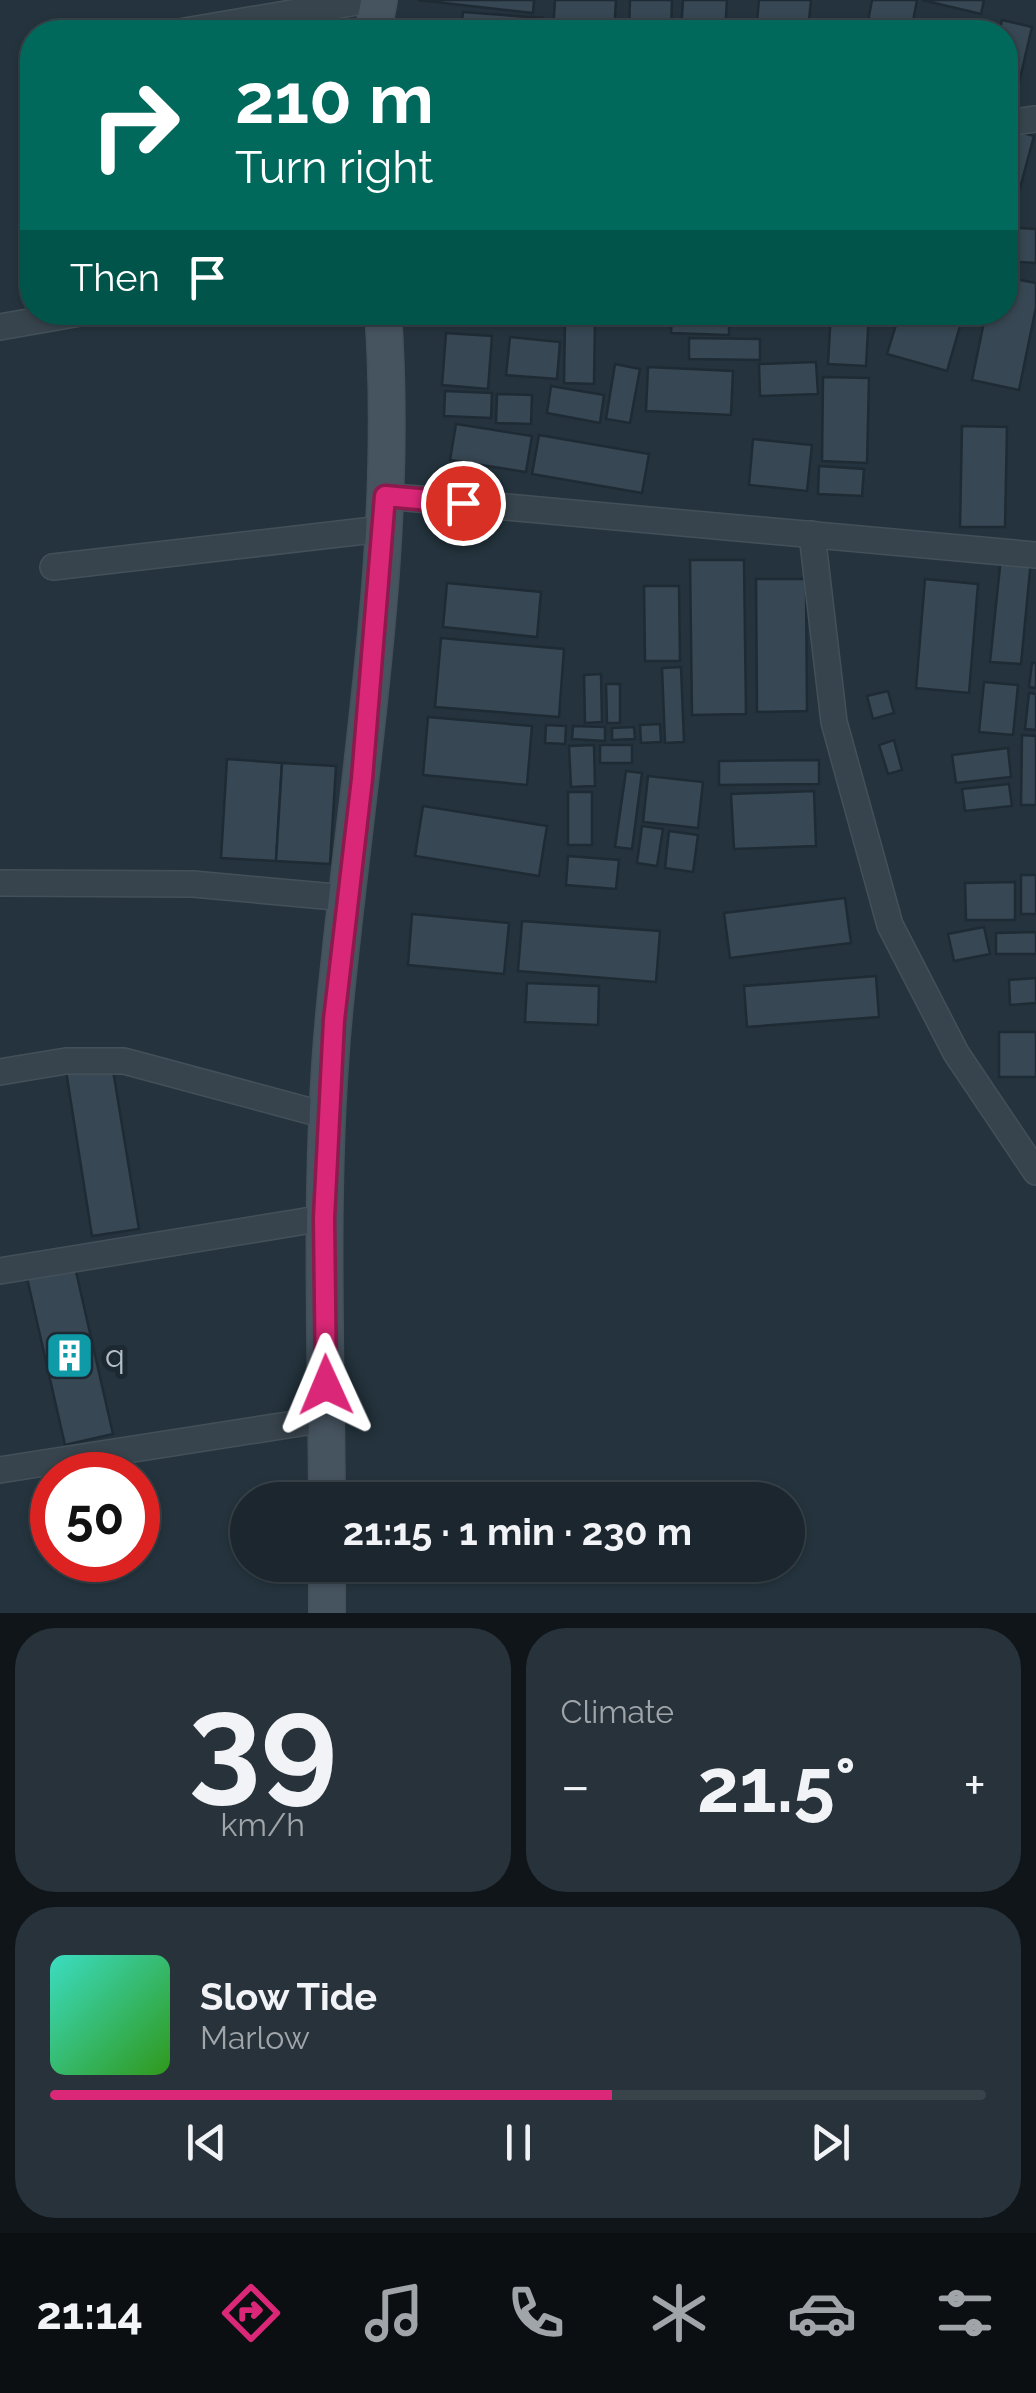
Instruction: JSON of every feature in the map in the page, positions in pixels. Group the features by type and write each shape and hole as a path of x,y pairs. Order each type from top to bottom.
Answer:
{"main road":[{"path":"327,1482 324,1218 328,1116 346,898 362,779 383,513 388,387 384,325"},
{"path":"327,1582 327,1613"}],"street":[{"path":"250,20 369,0"},
{"path":"53,566 383,513 812,534 1036,555"},
{"path":"812,534 834,722 890,925 956,1053 1036,1172"},
{"path":"0,883 193,884 346,898"},
{"path":"0,1072 66,1062 124,1061 328,1116"},
{"path":"0,1271 324,1218"},
{"path":"0,1470 326,1419"}],"building":[{"path":"418,0 534,0 533,13"},
{"path":"555,0 616,0 615,20 554,20"},
{"path":"630,0 672,0 671,20 629,20"},
{"path":"683,0 727,0 726,20 682,20"},
{"path":"759,0 811,0 809,20 757,20"},
{"path":"872,0 917,0 913,20 868,20"},
{"path":"922,0 984,0 981,14"},
{"path":"463,12 543,18 543,20 462,20"},
{"path":"1018,24 1032,27 1018,87"},
{"path":"1018,132 1034,136 1018,195"},
{"path":"1018,228 1036,229 1036,263 1018,262"},
{"path":"1018,280 1036,283 1036,307 1019,390 972,380 983,325 1018,325"},
{"path":"565,325 595,325 594,384 564,383"},
{"path":"671,325 729,325 729,335 671,333"},
{"path":"830,325 868,325 866,366 828,364"},
{"path":"896,325 960,325 947,371 887,354"},
{"path":"446,333 492,336 488,389 442,385"},
{"path":"510,337 560,342 557,379 506,375"},
{"path":"689,338 760,339 760,360 689,359"},
{"path":"816,362 818,394 760,396 759,364"},
{"path":"615,364 640,369 630,423 606,419"},
{"path":"648,367 733,371 731,415 646,411"},
{"path":"823,377 869,378 867,463 822,461"},
{"path":"551,386 604,395 600,423 547,413"},
{"path":"445,391 492,393 491,418 444,416"},
{"path":"497,394 532,395 531,424 496,423"},
{"path":"456,424 532,436 526,472 450,460"},
{"path":"962,426 1007,427 1005,527 960,527"},
{"path":"539,435 649,454 642,493 532,474"},
{"path":"753,439 812,445 807,491 749,485"},
{"path":"819,466 864,469 862,496 818,494"},
{"path":"1001,557 1031,560 1021,664 990,662"},
{"path":"690,560 744,560 746,714 692,715"},
{"path":"756,579 806,579 807,711 757,712"},
{"path":"925,579 978,584 969,693 916,688"},
{"path":"447,583 541,592 537,637 443,627"},
{"path":"644,586 679,586 680,661 645,661"},
{"path":"441,638 564,649 559,717 435,707"},
{"path":"1032,663 1036,663 1036,688 1029,687"},
{"path":"681,667 684,742 665,743 662,668"},
{"path":"601,674 602,722 585,723 584,675"},
{"path":"984,682 1018,685 1013,735 979,732"},
{"path":"606,684 620,684 620,723 607,723"},
{"path":"888,691 894,713 873,719 867,696"},
{"path":"1029,693 1036,694 1036,730 1025,729"},
{"path":"428,717 532,726 527,785 423,775"},
{"path":"660,724 661,742 641,743 640,725"},
{"path":"546,725 566,726 565,744 545,743"},
{"path":"573,726 605,727 605,741 572,739"},
{"path":"634,727 635,739 612,740 612,728"},
{"path":"1022,735 1036,736 1036,805 1021,805"},
{"path":"894,740 902,770 888,774 879,745"},
{"path":"594,745 595,786 571,787 569,746"},
{"path":"600,745 632,745 632,763 600,763"},
{"path":"1008,748 1011,777 956,783 952,755"},
{"path":"227,759 282,763 276,861 221,858"},
{"path":"819,760 819,784 719,785 719,761"},
{"path":"282,763 336,766 330,864 276,861"},
{"path":"626,771 642,773 632,849 615,847"},
{"path":"648,776 703,782 698,828 643,822"},
{"path":"1009,784 1012,806 965,811 962,789"},
{"path":"814,791 816,846 734,849 731,794"},
{"path":"568,792 592,792 592,845 568,845"},
{"path":"423,806 547,826 539,876 415,856"},
{"path":"642,826 663,829 657,866 637,863"},
{"path":"669,831 698,835 693,872 665,868"},
{"path":"568,856 619,860 616,889 566,885"},
{"path":"1021,875 1036,875 1036,914 1021,914"},
{"path":"1015,882 1015,920 966,920 965,883"},
{"path":"845,898 851,943 730,958 724,913"},
{"path":"412,914 509,923 504,974 408,965"},
{"path":"522,921 660,931 656,982 518,971"},
{"path":"984,927 990,954 954,961 948,934"},
{"path":"1036,932 1036,954 996,954 996,933"},
{"path":"876,976 879,1017 747,1027 744,986"},
{"path":"1036,978 1036,1003 1010,1005 1009,980"},
{"path":"527,983 599,986 598,1025 525,1022"},
{"path":"999,1032 1036,1032 1036,1077 999,1077"},
{"path":"112,1064 139,1229 92,1236 66,1071"},
{"name":"q","path":"75,1267 113,1434 65,1445 27,1278"}],"place":[{"name":"q","path":"70,1356"}],"route":[{"path":"326,1385 324,1218 334,1020 362,779 385,496 463,503"}]}
